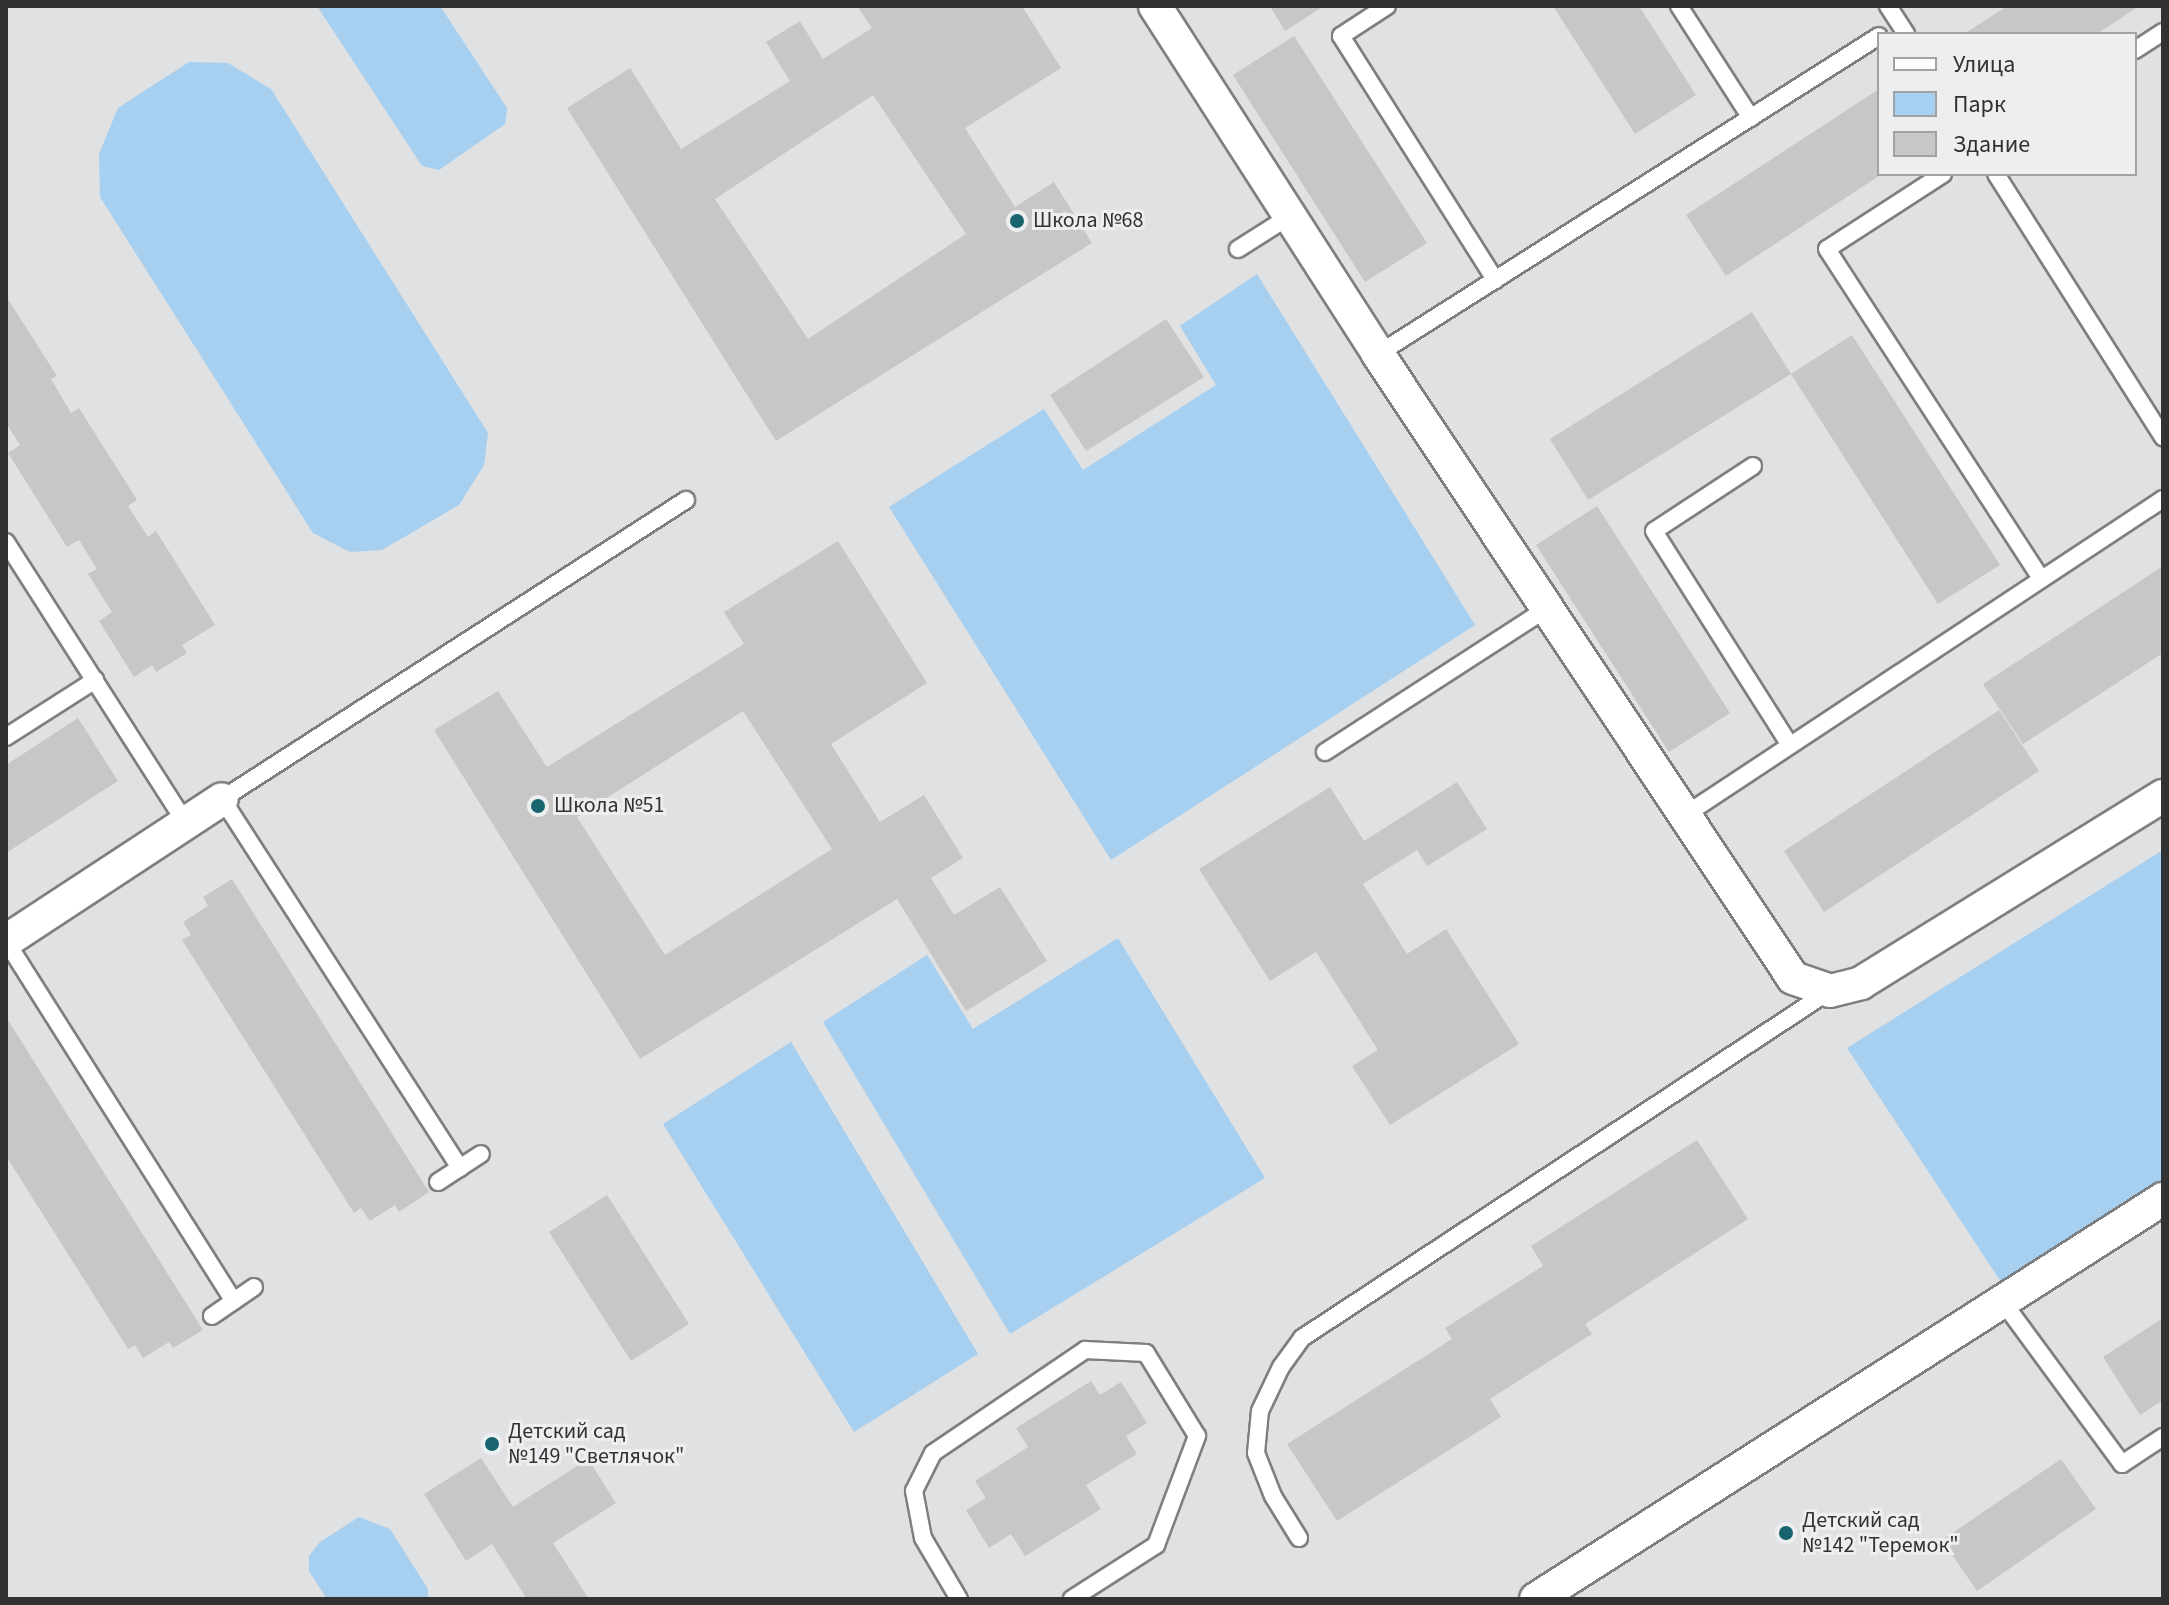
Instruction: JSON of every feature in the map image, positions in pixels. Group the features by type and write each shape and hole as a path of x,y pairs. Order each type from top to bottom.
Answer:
{"street":[{"path":"1155,6 1378,354 1793,978 1830,991 1861,983 2163,796"},
{"path":"6,941 222,799"},
{"path":"1536,1599 2163,1199"}],"lane":[{"path":"1387,6 1341,36 1495,280"},
{"path":"1679,6 1751,118"},
{"path":"1888,6 1902,29"},
{"path":"2137,49 2163,32"},
{"path":"1378,354 1877,38"},
{"path":"1940,176 1827,249 2041,578"},
{"path":"1997,176 2163,437"},
{"path":"1238,249 1290,216"},
{"path":"1753,466 1654,531 1789,744"},
{"path":"1685,815 2163,499"},
{"path":"460,1168 222,799 686,500"},
{"path":"6,542 186,823"},
{"path":"1325,752 1548,608"},
{"path":"6,737 95,680"},
{"path":"6,941 234,1301"},
{"path":"1299,1538 1273,1496 1256,1453 1260,1411 1281,1367 1302,1338 1830,991"},
{"path":"438,1182 481,1154"},
{"path":"212,1316 254,1287"},
{"path":"2003,1302 2122,1464 2163,1437"},
{"path":"959,1599 923,1538 914,1491 933,1453 1085,1350 1146,1353 1197,1436 1156,1545 1072,1599"}],"green space":[{"path":"317,6 440,6 507,108 505,124 439,170 422,166"},
{"path":"189,62 228,63 271,89 488,433 484,465 459,505 382,550 350,552 313,533 100,197 99,154 118,108"},
{"path":"1257,274 1475,625 1111,860 889,507 1044,409 1083,470 1216,385 1180,326"},
{"path":"2163,850 2163,1188 2007,1291 1847,1048"},
{"path":"1118,938 1265,1178 1010,1334 823,1022 927,955 973,1029"},
{"path":"791,1042 978,1354 854,1432 663,1124"},
{"path":"359,1517 390,1529 428,1589 428,1599 327,1599 309,1571 309,1556 320,1542"}],"building":[{"name":"Школа №68","path":"857,6 1022,6 1061,68 965,128 1015,207 1054,182 1092,243 776,441 567,108 630,68 681,149 790,81 766,42 800,21 823,59 872,28","holes":["873,95 966,234 808,339 715,199"]},
{"path":"1270,6 1324,6 1285,31"},
{"path":"1553,6 1639,6 1696,95 1635,134"},
{"path":"2007,6 2139,6 2100,32 1967,32"},
{"path":"1294,36 1427,243 1365,282 1233,75"},
{"path":"1877,90 1879,176 1726,276 1686,215"},
{"path":"6,296 57,376 51,379 71,413 79,408 137,500 128,506 148,537 156,531 215,625 182,645 187,653 156,672 152,665 134,677 99,621 112,612 88,574 97,569 79,540 67,547 8,453 20,445 6,423"},
{"path":"1752,312 1791,374 1588,500 1550,439"},
{"path":"1166,319 1204,377 1086,451 1050,395"},
{"path":"1852,335 2000,565 1938,604 1791,374"},
{"path":"1597,506 1730,713 1669,752 1536,545"},
{"name":"Школа №51","path":"838,541 927,683 831,744 880,822 924,795 963,858 931,878 954,915 1000,887 1047,961 966,1011 897,899 640,1059 434,730 498,691 547,767 744,644 724,612","holes":["743,711 832,849 665,955 577,817"]},
{"path":"2163,566 2163,653 2023,744 1983,684"},
{"path":"1999,710 2039,771 1824,912 1784,851"},
{"path":"78,718 118,781 6,853 6,765"},
{"path":"1457,782 1487,829 1427,866 1417,850 1363,884 1407,954 1446,929 1519,1044 1390,1125 1352,1066 1378,1050 1316,952 1270,981 1199,869 1330,787 1364,841"},
{"path":"232,879 429,1192 399,1212 395,1205 370,1221 361,1208 354,1213 182,940 191,935 183,922 208,906 203,897"},
{"path":"6,1017 203,1330 173,1348 169,1342 143,1358 135,1345 128,1349 6,1156"},
{"path":"1697,1140 1748,1219 1585,1324 1592,1334 1490,1399 1501,1417 1337,1521 1287,1444 1452,1339 1445,1328 1543,1266 1531,1246"},
{"path":"607,1195 689,1324 631,1361 549,1232"},
{"path":"2163,1318 2163,1400 2140,1415 2103,1357"},
{"path":"1091,1381 1100,1395 1121,1382 1147,1423 1126,1436 1137,1454 1086,1485 1101,1509 1025,1556 1011,1534 989,1548 966,1510 986,1498 975,1481 1028,1447 1016,1428"},
{"name":"Детский сад №149 \"Светлячок\"","path":"481,1458 513,1507 588,1459 616,1503 553,1543 589,1599 527,1599 492,1544 466,1561 424,1494"},
{"path":"2061,1459 2096,1509 1977,1591 1942,1540"}],"place":[{"name":"Школа №68","path":"1017,221"},
{"name":"Школа №51","path":"538,806"},
{"name":"Детский сад №149 \"Светлячок\"","path":"492,1444"},
{"name":"Детский сад №142 \"Теремок\"","path":"1786,1533"}]}
